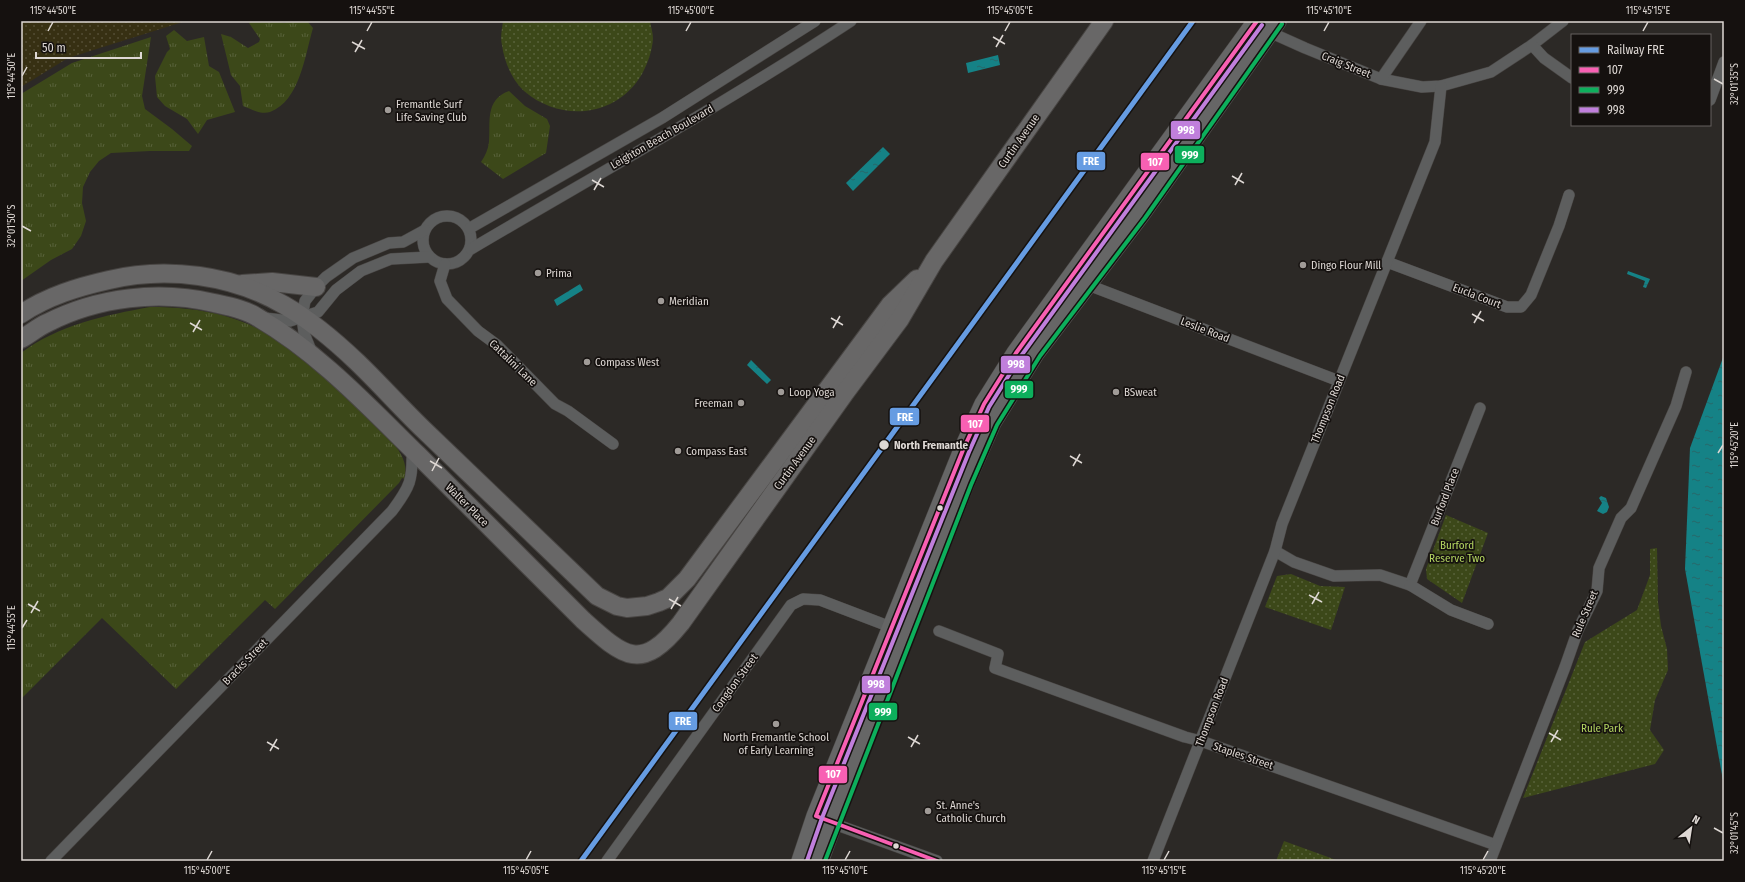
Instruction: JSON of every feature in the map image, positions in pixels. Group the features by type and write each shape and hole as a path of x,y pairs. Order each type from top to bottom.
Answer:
{"highway":[{"path":"801,861 824,820 899,630 992,422 1079,281 1140,215 1265,23"},
{"path":"819,861 824,820"}],"main road":[{"name":"Curtin Avenue","path":"644,654 655,650 669,639 681,623 847,390 900,319 934,261 1104,21"},
{"name":"Curtin Avenue","path":"302,317 357,362 410,417 597,596 617,606 634,607 659,602 668,598 687,579 890,305 934,261"},
{"path":"21,314 58,295 84,286 124,277 168,274 215,279 235,284 272,299 302,317"},
{"path":"235,284 272,282 316,287"},
{"name":"Walter Place","path":"21,339 46,323 69,313 117,300 145,297 179,297 202,300 230,307 256,316 300,344 356,394 583,620 609,643 618,649 631,654 644,654"}],"street":[{"name":"Leighton Beach Boulevard","path":"470,228 662,118 815,21"},
{"name":"Leighton Beach Boulevard","path":"471,248 722,102 851,21"},
{"path":"1381,79 1420,21"},
{"path":"1441,86 1491,72 1532,45 1563,21"},
{"name":"Craig Street","path":"1265,23 1305,48 1381,79 1422,87 1441,86"},
{"path":"1532,45 1544,58 1571,77"},
{"path":"1711,97 1724,62"},
{"name":"Thompson Road","path":"1153,861 1275,551 1282,524 1435,142 1441,86"},
{"name":"Eucla Court","path":"1387,262 1507,308 1521,307 1532,295 1559,226 1569,195"},
{"path":"312,354 304,333 302,317 305,302 316,287 326,277 353,258 389,244 403,242 425,230 433,220 445,215 454,216 465,222 470,228 472,239 471,248 468,254 453,264 437,262 429,257 424,248 423,239 425,230"},
{"path":"256,316 274,320 290,321 318,312 336,290 361,271 391,259 408,256 429,257"},
{"name":"Cattalini Lane","path":"445,264 440,281 447,299 478,331 497,345 555,404 568,411 613,444"},
{"name":"Leslie Road","path":"1079,281 1339,382"},
{"name":"Rule Street","path":"1490,861 1578,630 1597,592 1599,568 1621,518 1631,508 1676,406 1686,372"},
{"name":"Burford Place","path":"1410,585 1480,408"},
{"name":"Bracks Street","path":"51,861 392,511 410,484 413,467 412,450"},
{"path":"1275,551 1294,562 1334,576 1380,575 1410,585 1451,610 1488,624"},
{"name":"Congdon Street","path":"607,861 791,605 803,599 820,600 899,630"},
{"name":"Staples Street","path":"939,631 998,654 995,668 1185,737 1201,741 1496,845"},
{"path":"824,820 937,861"}],"green space":[{"path":"251,21 276,21 285,23 287,21 307,21 313,28 304,64 295,88 280,106 267,113 243,106 240,86 231,75 221,34 231,37 248,48 259,42 260,39 249,23"},
{"path":"503,21 650,21 653,39 646,66 642,74 631,88 618,99 603,107 588,111 571,111 555,108 539,101 520,87 509,70 503,51 501,33"},
{"path":"174,30 187,41 204,37 209,66 219,72 235,112 207,120 198,134 187,119 165,106 157,97 155,76 170,49 166,36"},
{"path":"151,37 142,96 145,109 192,146 189,151 111,153 99,161 90,172 83,187 82,203 86,221 81,236 72,249 51,260 21,281 21,94 72,63"},
{"path":"509,91 525,106 547,119 550,126 546,153 503,179 481,162 489,145 490,113 492,106 501,95"},
{"path":"150,307 188,309 225,316 250,325 273,337 294,351 334,384 390,439 397,448 404,462 406,473 405,479 402,478 399,483 275,609 265,600 176,689 102,618 21,699 21,353 35,343 66,328 83,322"},
{"name":"Burford Reserve Two","path":"1446,515 1488,533 1462,603 1427,579 1426,569"},
{"name":"Rule Park","path":"1657,548 1658,602 1661,626 1667,649 1668,670 1655,700 1650,730 1664,750 1655,764 1523,798 1585,642 1637,610 1650,575 1650,549"},
{"path":"1291,574 1320,586 1345,587 1331,630 1265,607 1277,576"},
{"path":"1284,841 1339,861 1276,861"}],"sand":[{"path":"21,21 186,21 68,58 21,87"}],"water":[{"path":"998,55 1000,65 968,73 966,63"},
{"path":"883,147 890,154 853,191 846,183"},
{"path":"1628,271 1650,279 1646,288 1643,287 1645,281 1627,274"},
{"path":"580,284 583,290 557,306 554,300"},
{"path":"1724,355 1724,786 1685,569 1690,448"},
{"path":"751,360 771,380 767,384 747,365"},
{"path":"1601,496 1606,498 1609,507 1607,512 1603,514 1597,511 1602,503 1599,498"}],"rail line":[{"name":"FRE","path":"581,861 1193,21"}],"transit line":[{"name":"107","path":"937,861 816,816 963,450 984,404 1016,353 1257,21"},
{"name":"999","path":"825,861 971,485 997,425 1040,356 1145,218 1282,24"},
{"name":"998","path":"807,861 822,818 969,452 989,407 1021,356 1262,25"}],"place":[{"name":"Fremantle Surf Life Saving Club","path":"388,110"},
{"name":"Dingo Flour Mill","path":"1303,265"},
{"name":"Prima","path":"538,273"},
{"name":"Meridian","path":"661,301"},
{"name":"Compass West","path":"587,362"},
{"name":"Loop Yoga","path":"781,392"},
{"name":"BSweat","path":"1116,392"},
{"name":"Freeman","path":"741,403"},
{"name":"North Fremantle","path":"884,445"},
{"name":"Compass East","path":"678,451"},
{"name":"North Fremantle School of Early Learning","path":"776,724"},
{"name":"St. Anne's Catholic Church","path":"928,811"}]}
